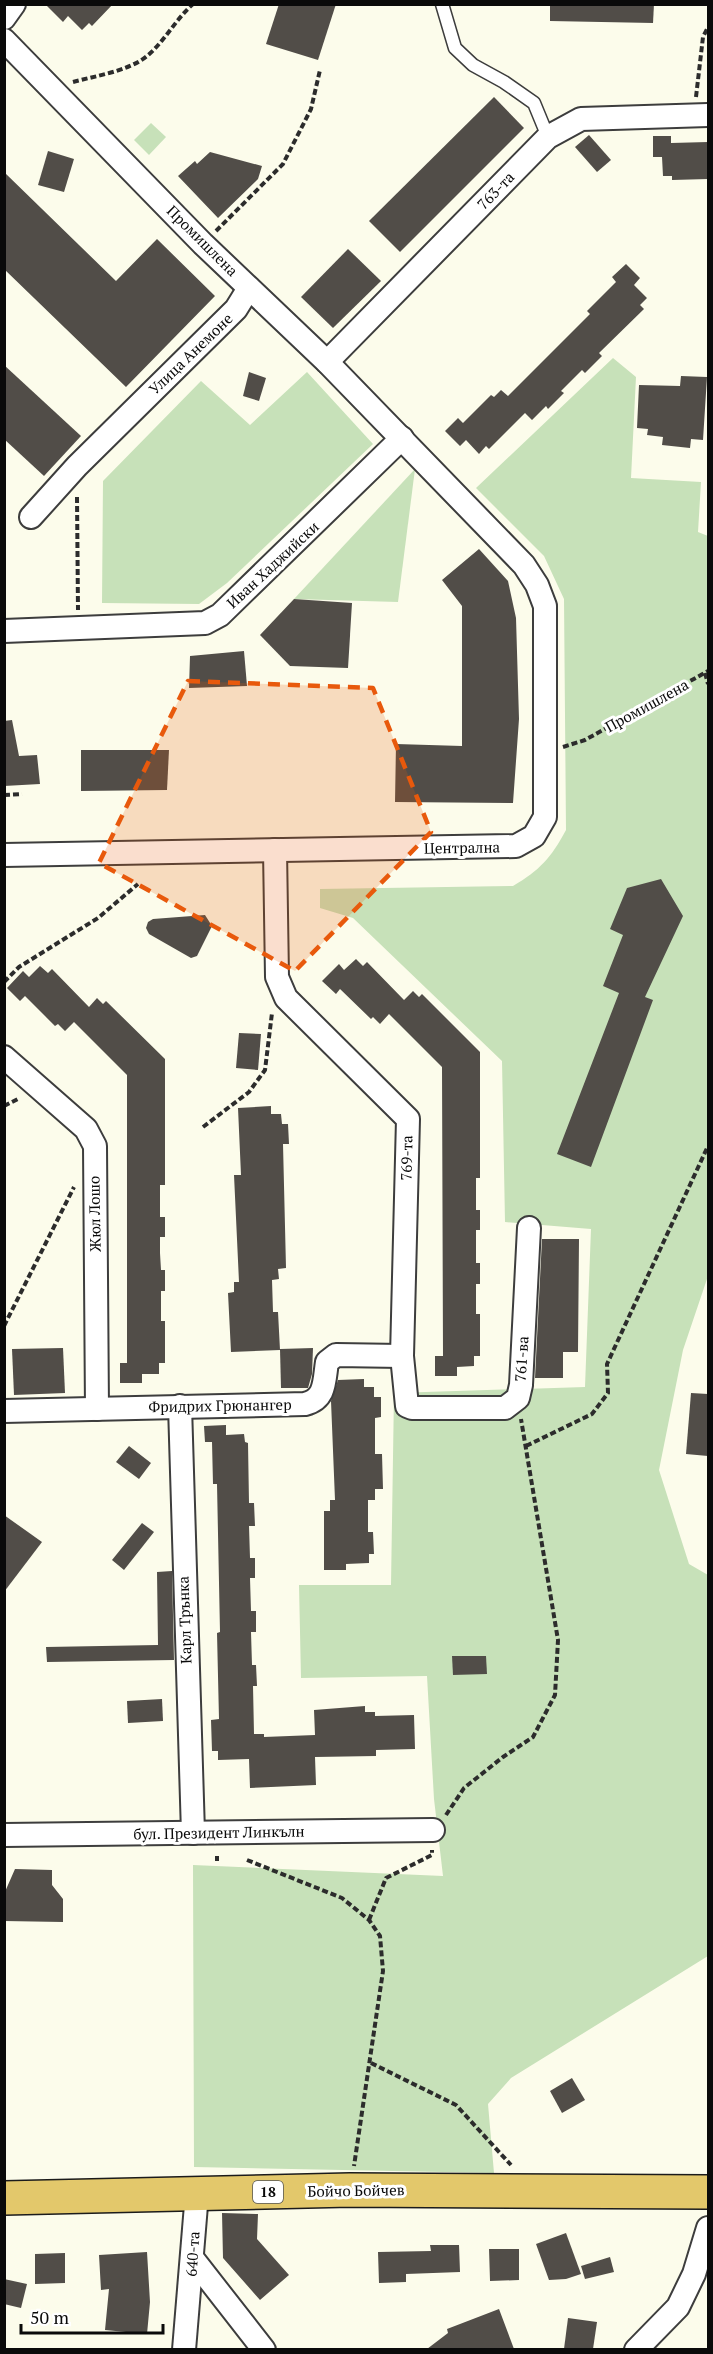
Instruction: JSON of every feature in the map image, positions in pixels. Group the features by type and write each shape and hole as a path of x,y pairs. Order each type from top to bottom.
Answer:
{"highway":[{"name":"Бойчо Бойчев","path":"4,2198 350,2190 708,2192"}],"street":[{"path":"4,18 14,4"},
{"name":"Промишлена","path":"4,40 203,243 402,438"},
{"name":"763-та","path":"327,362 548,137 581,119 701,116"},
{"name":"Улица Анемоне","path":"31,518 41,492 77,466 121,410 236,309 249,288"},
{"name":"Иван Хаджийски","path":"4,631 205,622 220,615 402,438"},
{"name":"Централна","path":"4,855 499,849 516,846 534,836 544,817 545,606 524,565 402,438"},
{"path":"275,850 277,977"},
{"name":"769-та","path":"277,977 286,998 299,1013 408,1119 402,1356"},
{"path":"4,1058 86,1130 94,1146"},
{"name":"Жюл Лошо","path":"94,1146 97,1409"},
{"name":"761-ва","path":"402,1356 405,1398 407,1406 412,1408 505,1408 518,1398 521,1385 529,1228"},
{"name":"Фридрих Грюнангер","path":"4,1411 305,1404 315,1402 322,1395 327,1362 336,1355 402,1356"},
{"name":"Карл Трънка","path":"180,1406 193,1833"},
{"name":"бул. Президент Линкълн","path":"4,1835 433,1830"},
{"name":"640-та","path":"184,2349 197,2193"},
{"path":"636,2349 678,2307 706,2244 708,2228"},
{"path":"193,2259 264,2349"}],"lane":[{"path":"442,4 455,48 473,65 504,82 534,103 548,137"}],"path":[{"path":"52,89 145,58 159,45 178,17 193,4"},
{"path":"701,116 704,38 708,27"},
{"path":"203,243 283,164 311,109 320,70"},
{"path":"77,466 78,628"},
{"path":"707,672 708,684"},
{"name":"Промишлена","path":"585,740 707,672"},
{"path":"4,795 22,794"},
{"path":"4,982 19,967 98,918 138,884"},
{"path":"203,1127 249,1092 265,1070 277,977"},
{"path":"4,1326 94,1146"},
{"path":"526,1446 592,1414 608,1393 607,1364 708,1146"},
{"path":"369,1920 386,1878 432,1855 433,1830 441,1823 465,1788 503,1757 533,1737 555,1695 558,1640 518,1398"},
{"path":"247,1860 342,1898 369,1920 380,1936 383,1971 371,2063 350,2190"},
{"path":"371,2063 456,2105 534,2190"}],"highlighted area":[{"path":"188,681 373,688 431,832 295,971 99,863"}],"green space":[{"path":"151,123 166,137 149,155 134,140"},
{"path":"613,358 636,377 631,478 701,482 698,532 708,536 708,1276 683,1350 659,1470 689,1564 708,1575 708,1956 511,2078 488,2104 494,2173 194,2167 193,1865 443,1876 434,1799 427,1676 301,1678 299,1585 391,1585 394,1393 585,1387 591,1229 505,1222 502,1061 353,918 320,908 320,889 513,886 544,862 566,830 564,599 544,556 476,488"},
{"path":"307,372 373,444 227,583 199,604 102,603 103,481 201,381 250,425"},
{"path":"415,469 398,602 294,599"}],"building":[{"path":"45,4 113,4 92,26 89,23 82,30 68,16 63,22"},
{"path":"279,4 336,4 318,60 266,44"},
{"path":"550,4 654,4 653,23 550,21"},
{"path":"494,97 524,128 400,252 369,221"},
{"path":"589,135 611,160 597,172 575,147"},
{"path":"653,136 671,136 671,143 708,142 708,179 672,180 672,176 663,176 662,157 653,157"},
{"path":"48,151 74,159 64,192 38,185"},
{"path":"210,152 262,166 258,179 218,218 178,176"},
{"path":"4,172 116,281 157,239 215,296 126,387 4,269"},
{"path":"348,249 381,281 333,328 301,297"},
{"path":"626,264 640,278 634,285 647,298 640,305 644,309 599,353 602,356 585,373 582,370 561,391 564,393 548,409 546,406 532,420 525,413 489,449 486,446 479,454 466,440 460,446 445,431 458,418 463,423 491,395 494,397 501,390 508,396 590,314 587,311 616,282 612,277"},
{"path":"4,365 81,436 44,476 4,439"},
{"path":"249,372 266,378 259,401 243,396"},
{"path":"681,376 707,377 703,440 691,439 690,448 662,445 663,437 647,435 648,429 637,428 639,385 680,386"},
{"path":"479,549 508,581 516,618 519,719 513,803 395,802 396,744 462,746 462,606 442,580"},
{"path":"294,599 352,603 348,668 290,666 260,635"},
{"path":"244,651 247,686 189,688 190,656"},
{"path":"12,720 19,756 37,755 40,784 4,786 4,721"},
{"path":"81,750 169,750 167,790 81,791"},
{"path":"661,879 683,916 645,997 653,1000 591,1167 557,1154 619,993 603,986 623,935 610,929 627,888"},
{"path":"205,915 212,926 197,956 191,958 149,934 146,928 148,922 153,919"},
{"path":"356,959 363,966 367,962 404,1000 413,991 419,997 422,994 480,1052 480,1178 476,1178 476,1210 480,1210 480,1230 476,1230 476,1263 480,1263 480,1284 476,1284 476,1314 480,1314 480,1356 474,1356 474,1366 457,1367 457,1376 435,1376 435,1356 443,1356 442,1067 389,1014 380,1024 373,1017 371,1019 340,989 336,994 322,981 339,964 344,970"},
{"path":"40,966 48,973 52,969 89,1007 97,998 103,1004 106,1001 165,1059 165,1185 160,1185 160,1217 165,1217 165,1237 160,1237 160,1253 161,1270 165,1270 165,1291 161,1291 161,1321 165,1321 165,1363 159,1363 159,1374 142,1374 142,1383 120,1383 120,1363 127,1363 127,1075 74,1022 65,1031 58,1024 55,1026 25,996 20,1001 7,988 23,971 29,977"},
{"path":"239,1033 261,1034 258,1070 236,1068"},
{"path":"271,1106 271,1114 281,1114 282,1124 288,1124 289,1144 283,1144 286,1268 278,1269 279,1279 272,1280 273,1312 278,1312 280,1350 231,1352 228,1293 234,1292 234,1282 239,1282 234,1175 241,1175 238,1108"},
{"path":"542,1239 579,1239 578,1352 563,1352 563,1378 535,1378"},
{"path":"63,1348 65,1393 14,1395 12,1349"},
{"path":"313,1348 312,1374 308,1388 281,1388 280,1349"},
{"path":"364,1379 364,1387 374,1387 374,1397 381,1397 381,1417 375,1418 375,1454 382,1454 383,1489 375,1489 375,1500 368,1500 368,1532 373,1532 374,1554 369,1554 369,1563 346,1564 346,1570 324,1570 324,1511 330,1511 330,1500 335,1500 331,1401 338,1380"},
{"path":"691,1393 708,1394 708,1456 686,1454"},
{"path":"226,1425 226,1435 244,1434 245,1442 248,1443 249,1503 254,1503 255,1526 249,1526 250,1558 255,1558 255,1578 250,1578 251,1611 256,1611 256,1632 251,1632 252,1665 256,1665 257,1686 253,1686 254,1734 264,1734 264,1737 315,1735 314,1710 365,1706 365,1712 375,1712 375,1716 414,1715 415,1749 376,1750 376,1756 315,1757 316,1785 250,1788 249,1759 218,1760 218,1751 212,1751 211,1720 219,1719 217,1484 213,1484 212,1442 205,1442 204,1426"},
{"path":"129,1446 151,1463 139,1479 116,1462"},
{"path":"4,1515 42,1542 4,1592"},
{"path":"142,1523 154,1532 124,1570 112,1560"},
{"path":"172,1571 174,1660 47,1662 46,1647 158,1645 157,1572"},
{"path":"452,1656 486,1656 487,1674 453,1675"},
{"path":"162,1699 163,1721 128,1723 127,1701"},
{"path":"15,1869 52,1870 52,1885 63,1899 63,1922 4,1921 4,1894"},
{"path":"572,2078 585,2100 562,2113 550,2091"},
{"path":"222,2213 258,2214 257,2239 289,2275 260,2300 223,2258"},
{"path":"566,2233 581,2274 566,2279 549,2280 536,2244"},
{"path":"430,2245 459,2245 460,2272 406,2274 406,2282 379,2283 378,2252 431,2251"},
{"path":"489,2249 519,2249 519,2280 490,2281"},
{"path":"147,2252 150,2302 147,2334 105,2330 109,2289 101,2290 99,2255"},
{"path":"65,2253 65,2283 35,2284 35,2254"},
{"path":"610,2257 614,2272 585,2279 581,2266"},
{"path":"4,2279 27,2284 21,2308 4,2304"},
{"path":"499,2309 514,2349 427,2349 448,2333 447,2329"},
{"path":"568,2318 597,2322 593,2349 564,2349"}]}
